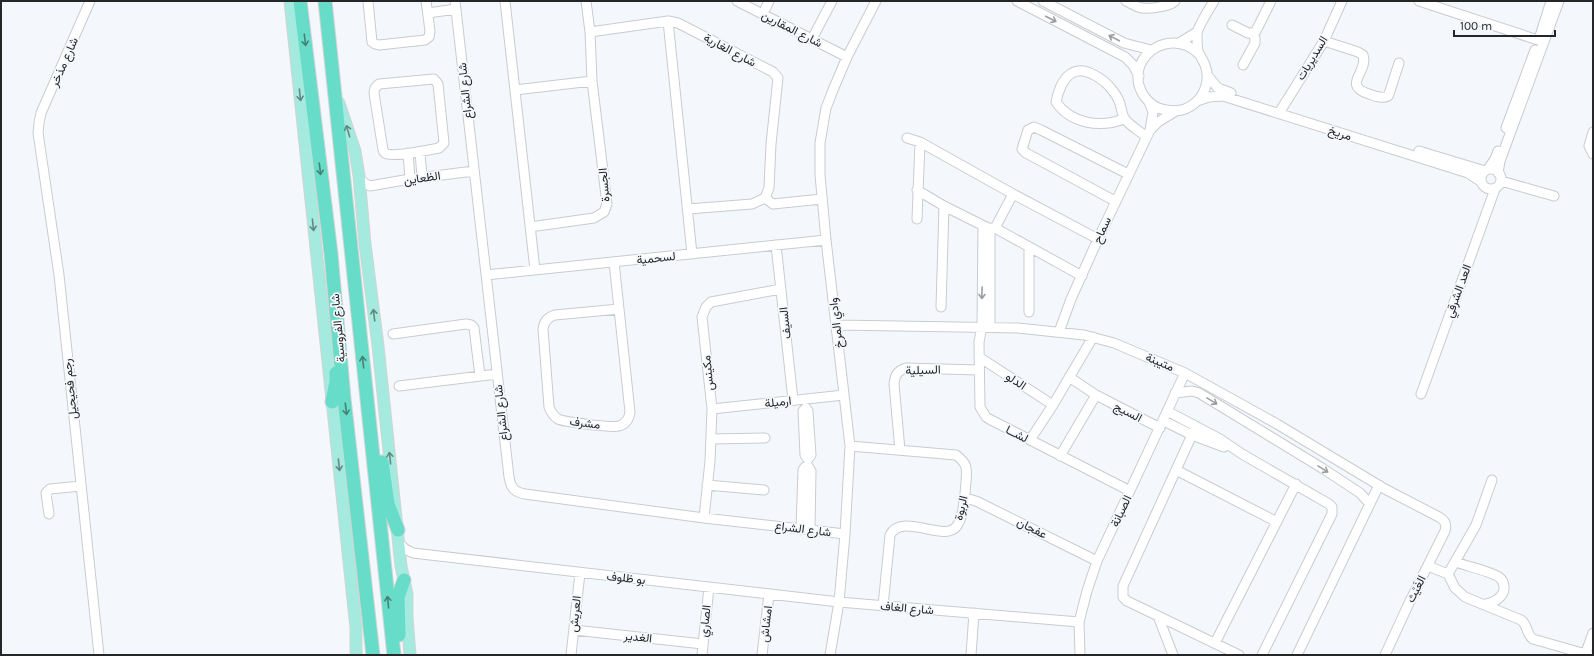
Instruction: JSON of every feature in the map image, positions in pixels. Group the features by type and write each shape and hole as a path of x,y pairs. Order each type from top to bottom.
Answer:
{"highway":[{"name":"شارع الفروسية","path":"300,1 331,254 358,529 373,655"},
{"name":"شارع الفروسية","path":"326,1 333,85 394,655"},
{"path":"331,254 328,280 336,373 336,382 332,402"},
{"path":"367,398 375,420 388,504 398,537"},
{"path":"358,529 357,564 365,648 364,655"},
{"path":"399,655 398,597 404,580"}],"main road":[{"name":"شارع الفروسية","path":"290,1 356,628 356,655"},
{"name":"شارع الفروسية","path":"333,85 355,151 359,180 401,566 407,594 410,655"}],"street":[{"name":"شارع مذخر","path":"38,123 90,1"},
{"path":"368,1 372,42 375,44 425,40 429,37 430,31 426,1"},
{"path":"505,1 535,270"},
{"name":"الجسرة","path":"530,227 594,218 604,212 607,204 592,81 590,32 586,1"},
{"name":"شارع المقارين","path":"737,1 847,57"},
{"path":"763,14 770,1"},
{"path":"812,39 832,1"},
{"name":"وادي المرخ","path":"830,655 839,602 845,534 850,446 826,240 819,158 823,123 833,90 847,57 876,1"},
{"path":"1017,1 1125,57 1133,65 1138,76 1140,87 1149,102 1164,110 1176,111 1187,108 1197,101 1204,92 1207,75 1205,64 1199,54 1190,46 1179,43 1167,43 1151,50 1141,64 1138,76"},
{"path":"1043,1 1124,43 1151,50"},
{"path":"1126,1 1138,7 1149,8 1170,5 1175,1"},
{"path":"1199,54 1198,32 1214,1"},
{"path":"1252,34 1256,31 1271,1"},
{"path":"1419,1 1541,41"},
{"path":"1552,1 1541,41 1500,161 1499,185 1495,189 1490,190 1485,188 1480,181 1481,176 1495,160 1541,41 1559,1"},
{"name":"السديريات","path":"1281,111 1324,41 1339,2"},
{"path":"428,13 455,5"},
{"name":"شارع الشراع","path":"455,5 510,484 513,490 518,493 704,518 805,528 845,534"},
{"path":"590,32 668,21 692,254"},
{"name":"شارع الغارية","path":"668,21 678,23 691,29 773,72 778,78 771,144 769,188 765,198"},
{"path":"1232,25 1252,34 1255,38 1255,43 1243,65"},
{"path":"1179,43 1198,32"},
{"path":"1324,41 1363,55 1364,60 1356,84 1357,88 1360,91 1383,98 1389,94 1399,63"},
{"path":"1124,119 1121,106 1114,92 1106,82 1096,76 1080,71 1072,72 1066,78 1058,94 1056,102 1063,112 1082,121 1099,124 1107,124 1124,119 1148,133"},
{"name":"مريخ","path":"1207,75 1218,88 1225,91 1468,173 1480,181"},
{"path":"434,79 438,84 444,143 439,148 408,153 388,154 382,150 374,93 375,88 379,84 434,79"},
{"path":"515,90 592,81"},
{"name":"مريخ","path":"1197,101 1209,97 1223,96 1281,111 1472,168 1487,170"},
{"name":"سماح","path":"1059,332 1071,299 1115,201 1148,133 1153,112 1149,102"},
{"name":"سماح","path":"1148,133 1158,122 1176,111"},
{"name":"رجم فحيحيل","path":"38,123 38,133 59,275 99,655"},
{"path":"1115,201 1026,154 1022,149 1028,130 1034,127 1128,174"},
{"path":"1593,132 1589,146 1593,154"},
{"path":"907,138 920,142 1098,239"},
{"path":"917,220 920,142"},
{"path":"420,152 422,177"},
{"path":"408,153 410,179"},
{"path":"1487,170 1493,169 1500,177 1554,196"},
{"name":"الظعاين","path":"370,186 422,177 474,171"},
{"path":"359,180 370,186 361,199"},
{"name":"العد الشرقي","path":"1421,394 1495,189"},
{"path":"917,190 944,206 990,227 1082,276"},
{"path":"990,227 1013,194"},
{"path":"688,209 752,204 765,198 773,204 822,199"},
{"path":"941,307 944,206"},
{"name":"لشــا","path":"990,227 986,327 979,342 980,407 982,412 986,418 1130,491"},
{"name":"لسحمية","path":"486,275 826,240"},
{"name":"السيف","path":"776,245 793,400"},
{"path":"1029,248 1029,312"},
{"name":"مشرف","path":"614,262 630,412 629,418 625,423 614,427 559,420 551,412 549,407 543,329 546,320 555,315 619,309"},
{"name":"مكينس","path":"704,518 712,409 702,317 706,307 711,302 781,289"},
{"path":"393,334 470,324 474,328 480,376"},
{"name":"متيبنة","path":"837,325 1018,328 1093,337 1114,343 1185,373 1379,485 1439,517 1445,524"},
{"path":"1030,440 1053,405 1093,337"},
{"name":"الدلو","path":"979,357 1053,405"},
{"name":"السيلية","path":"900,450 894,384 895,376 899,371 906,368 979,370"},
{"name":"الصبانة","path":"1080,655 1079,622 1097,561 1185,373"},
{"path":"399,386 497,374"},
{"name":"السيج","path":"1069,377 1096,395 1162,424 1242,454"},
{"path":"1175,393 1192,391 1199,393 1347,484 1360,493 1370,504"},
{"name":"ارميلة","path":"712,409 793,400 805,403 844,395"},
{"path":"1060,456 1096,395"},
{"path":"805,403 808,410 806,420 807,442"},
{"path":"1167,411 1220,439 1242,454 1296,484 1329,504 1332,511 1262,655"},
{"path":"1196,426 1123,586 1122,592 1123,597 1127,601 1239,655"},
{"path":"711,439 765,438"},
{"name":"الربوة","path":"850,446 956,455 963,460 967,467 965,498 959,522 955,529 947,531 898,526 893,530 890,535 882,606"},
{"path":"1176,470 1277,522"},
{"path":"1448,574 1476,525 1492,480"},
{"path":"1215,643 1296,484"},
{"path":"707,485 764,490"},
{"path":"805,528 807,485"},
{"path":"1297,655 1379,485"},
{"path":"49,514 46,493 50,489 81,486"},
{"name":"عفجان","path":"965,498 976,500 1097,561"},
{"name":"الغَيْث","path":"1385,655 1445,531 1445,524"},
{"name":"بو ظلوف","path":"398,537 405,549 413,553 839,602"},
{"path":"401,566 406,558 413,553"},
{"path":"1456,562 1497,576 1503,581 1504,589 1501,596 1494,602 1486,604"},
{"path":"1428,566 1448,574 1459,592 1465,596 1521,620 1525,624 1529,635 1533,638 1586,655 1593,633"},
{"name":"العريش","path":"571,655 580,572"},
{"name":"الصاري","path":"702,655 709,587"},
{"name":"امشاش","path":"762,655 770,594"},
{"name":"شارع الغاف","path":"839,602 1079,622"},
{"path":"971,655 974,613"},
{"path":"1158,616 1173,655"},
{"name":"الغدير","path":"574,630 703,644"}]}
